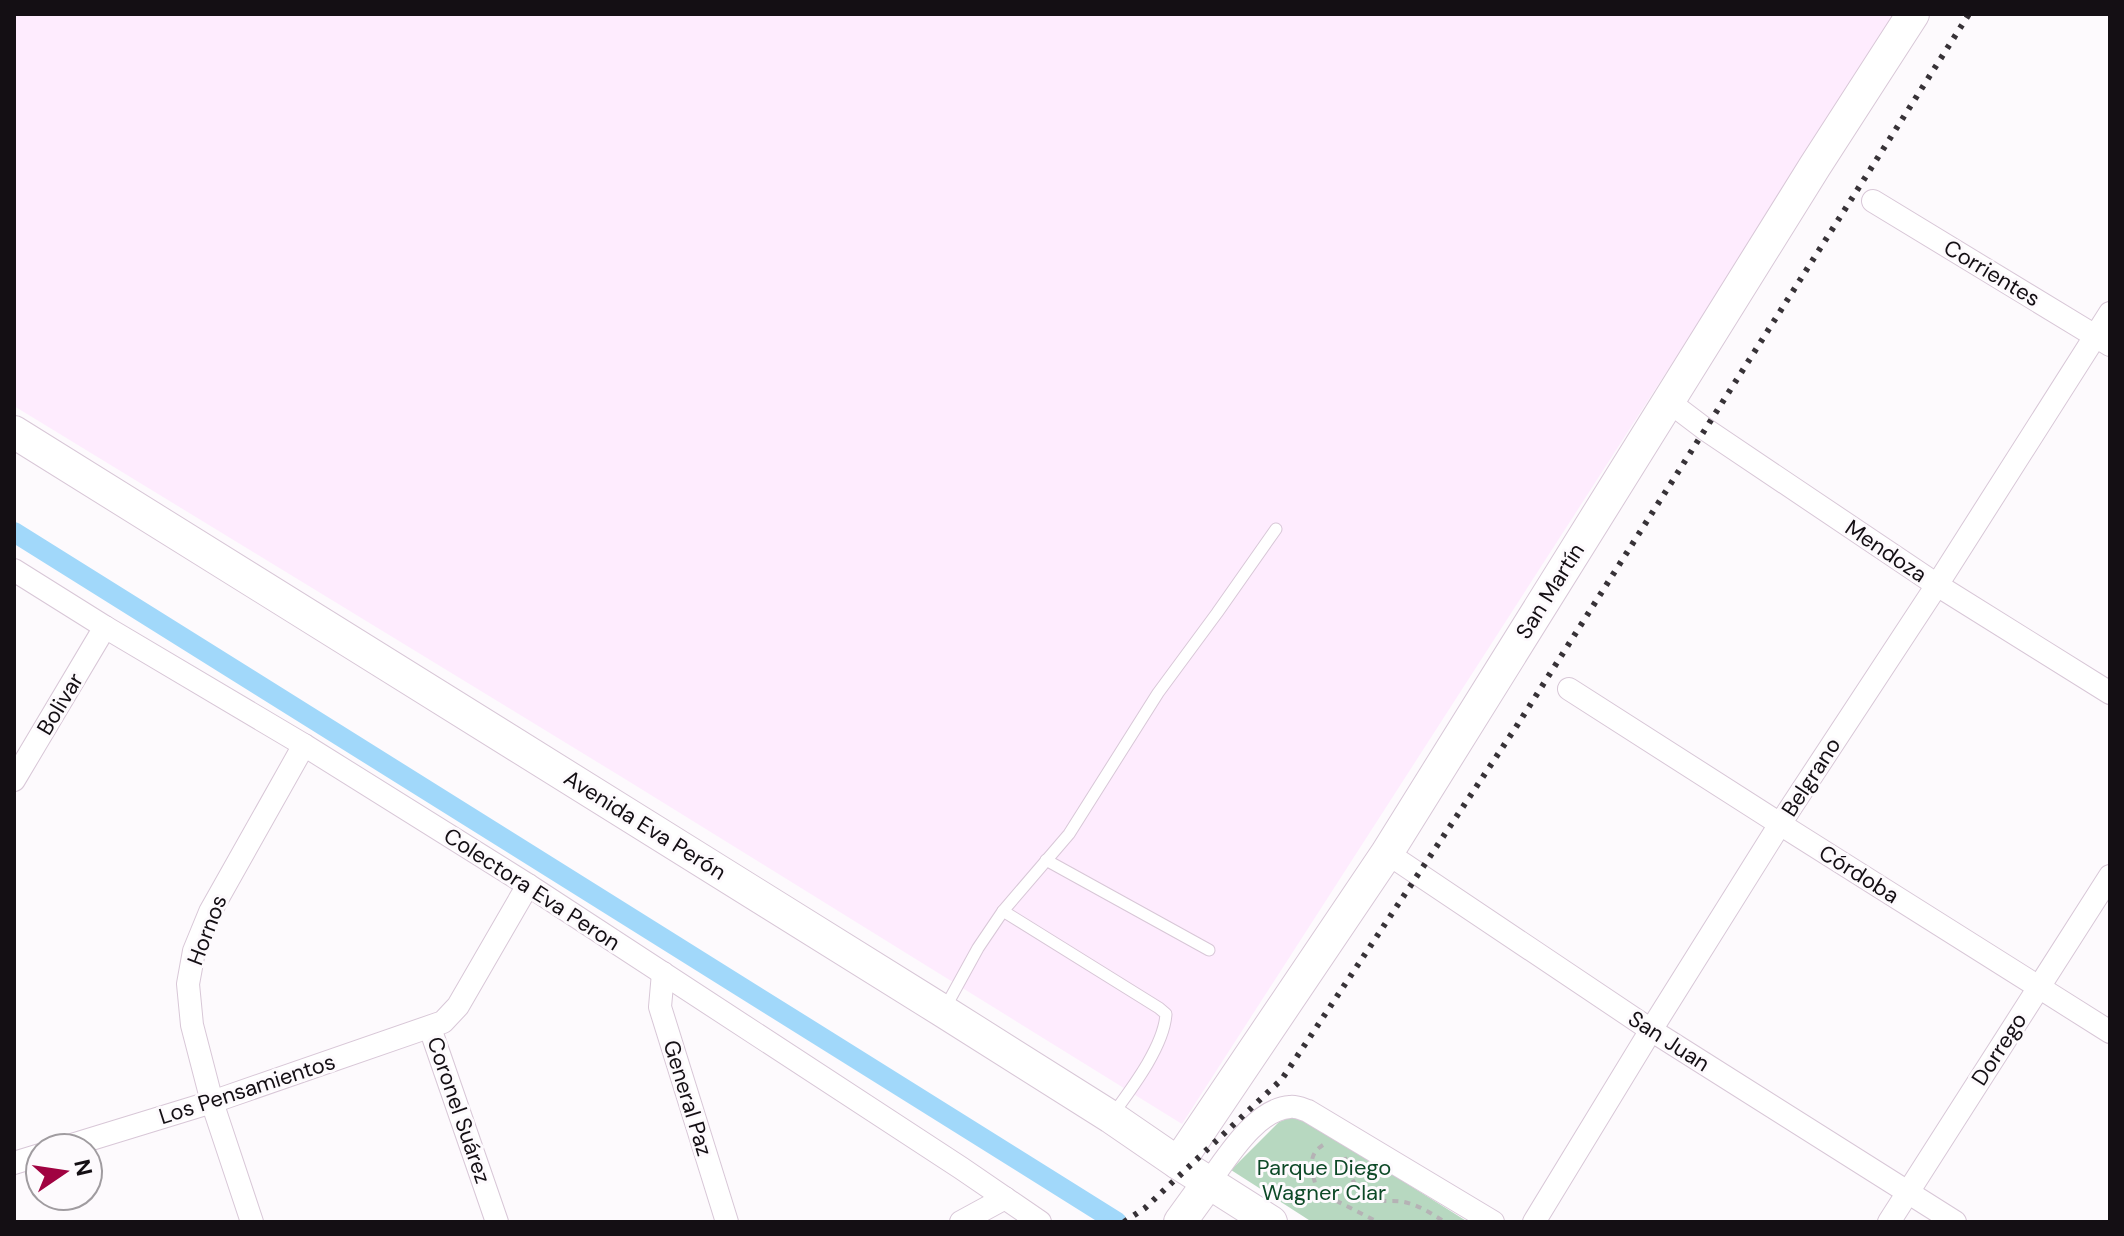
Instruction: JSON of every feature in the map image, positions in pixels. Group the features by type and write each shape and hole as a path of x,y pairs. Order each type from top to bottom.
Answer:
{"main road":[{"name":"San Martín","path":"1178,1163 1387,853 1913,14"},
{"name":"Avenida Eva Perón","path":"15,432 943,1011 1271,1222"},
{"path":"1180,1222 1209,1182"}],"street":[{"name":"Corrientes","path":"1873,201 2102,341"},
{"name":"Belgrano","path":"1534,1222 1780,824 2102,341 2110,313"},
{"name":"Mendoza","path":"1668,401 1937,585 2110,693"},
{"name":"Colectora Eva Peron","path":"14,570 528,885 1040,1222"},
{"name":"Bolivar","path":"14,780 105,627"},
{"name":"Córdoba","path":"1569,689 2110,1032"},
{"name":"Hornos","path":"252,1222 212,1102 192,1025 188,984 194,951 210,912 304,745"},
{"name":"San Juan","path":"1387,853 1651,1030 1955,1222"},
{"name":"Dorrego","path":"1889,1222 2110,876"},
{"name":"Coronel Suárez","path":"497,1222 430,1028 443,1022 458,1006 528,885"},
{"name":"General Paz","path":"663,973 660,1007 727,1222"},
{"name":"Los Pensamientos","path":"104,1135 430,1028"},
{"path":"1209,1182 1239,1141 1265,1116 1280,1108 1294,1106 1308,1111 1493,1222"},
{"path":"961,1222 1005,1198"}],"lane":[{"path":"943,1011 978,948 1003,911 1069,834 1158,693 1276,529"},
{"path":"1046,860 1209,950"},
{"path":"1003,911 1166,1014 1165,1027 1139,1080 1111,1117"}],"path":[{"path":"1329,1144 1321,1145 1314,1151 1310,1161 1317,1191 1378,1222"},
{"path":"1343,1151 1352,1182 1367,1195 1378,1200 1416,1205 1445,1222"}],"shaded area":[{"path":"14,14 1897,14 1182,1124 14,406"}],"green space":[{"name":"Parque Diego Wagner Clar","path":"1294,1116 1312,1124 1468,1222 1312,1222 1231,1170 1279,1122"}],"waterway":[{"path":"14,532 1117,1222"}],"railway":[{"path":"1124,1222 1145,1208 1282,1079 1518,724 1969,14"}]}
